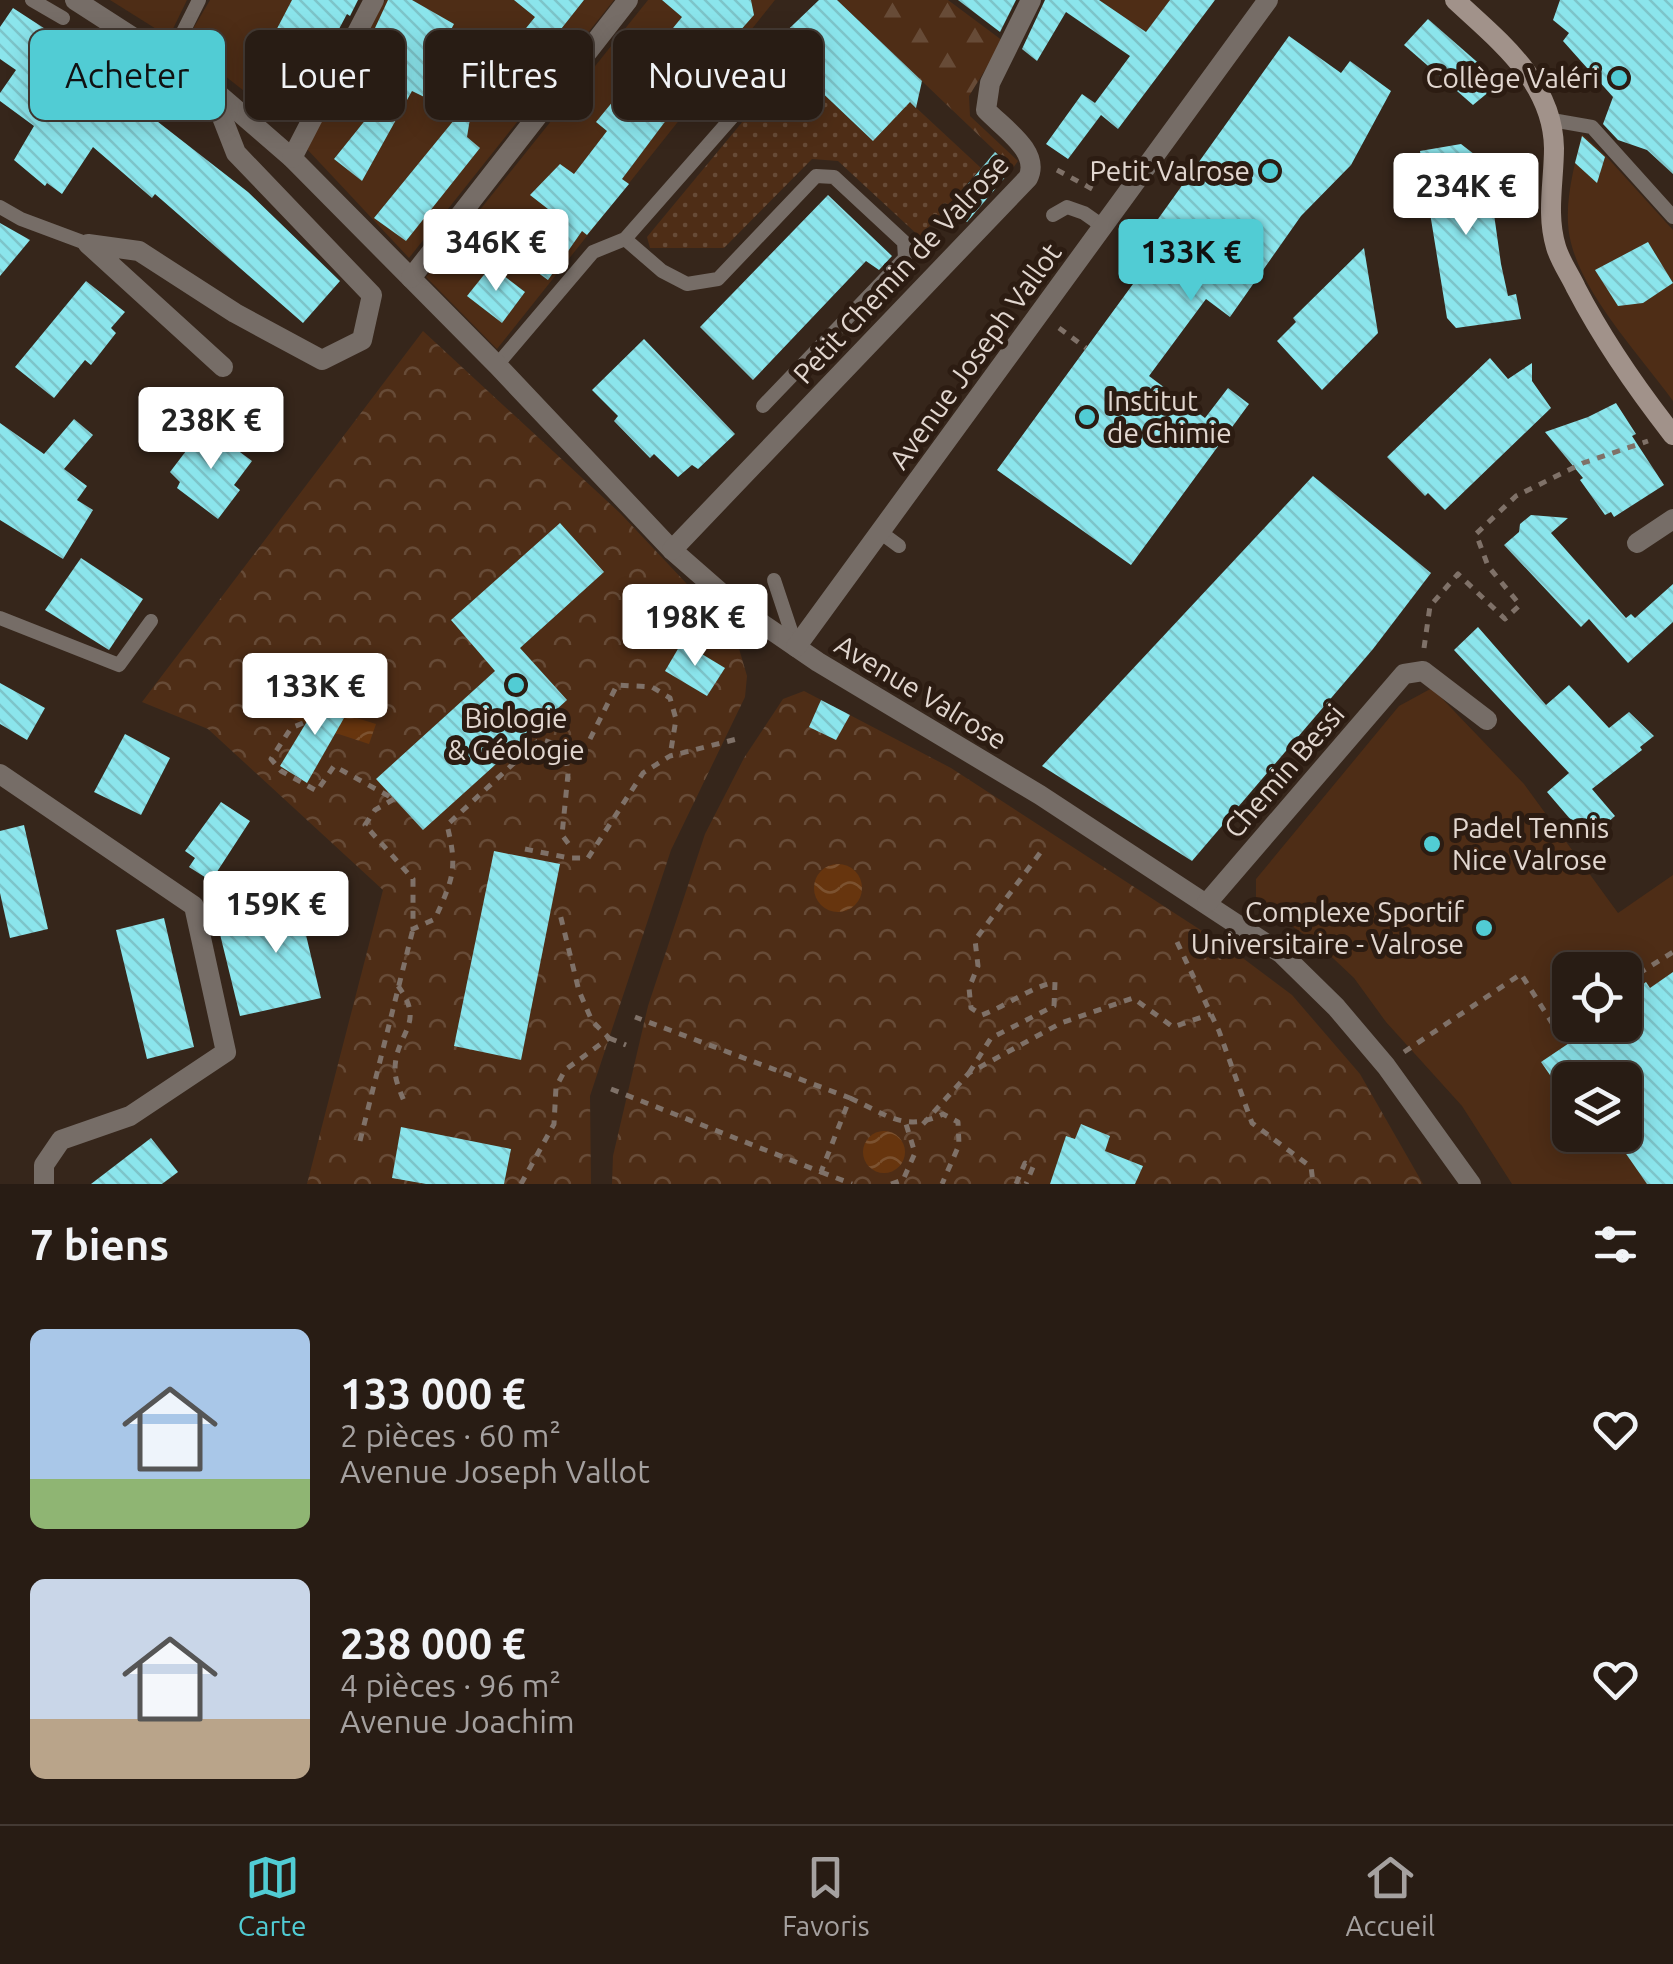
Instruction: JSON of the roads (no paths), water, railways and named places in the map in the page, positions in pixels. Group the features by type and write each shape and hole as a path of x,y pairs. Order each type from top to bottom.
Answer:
{"street":[{"name":"Avenue Valrose","path":"75,0 122,30"},
{"path":"292,158 374,0"},
{"path":"410,278 628,0"},
{"name":"Petit Chemin de Valrose","path":"672,550 1028,178 1033,168 1032,156 986,110 990,84 1032,0"},
{"name":"Avenue Joseph Vallot","path":"796,647 1268,0"},
{"path":"1455,0 1519,62 1540,90 1552,120 1551,218 1556,248 1622,366 1672,434"},
{"name":"Avenue Valrose","path":"225,100 292,158 672,550 736,606 796,647 1040,795 1282,954 1336,1007 1386,1066 1470,1184"},
{"path":"88,244 139,251 236,314 322,360 362,340 372,295 236,153 223,120"},
{"path":"88,244 223,366"},
{"path":"1637,543 1673,519"},
{"name":"Chemin Bessi","path":"1207,903 1404,674 1423,671 1487,720"},
{"path":"0,774 194,906 226,1052 130,1116 61,1140 44,1165 44,1184"}],"lane":[{"path":"32,0 62,18"},
{"path":"184,30 199,0"},
{"path":"496,365 593,252 626,239 728,120"},
{"path":"1552,120 1592,127 1673,218"},
{"path":"626,239 662,270 687,284 718,279 816,176 834,178 904,242 906,258 763,406"},
{"path":"0,207 88,244"},
{"path":"1053,215 1066,207 1084,213 1104,227"},
{"path":"880,532 899,546"},
{"path":"774,580 796,647"},
{"path":"0,618 118,665 151,620"}],"water":[{"path":"250,685 376,724 369,744 244,703"},
{"path":"838,864 855,871 862,888 855,905 838,912 821,905 814,888 821,871"},
{"path":"884,1131 899,1137 905,1152 899,1167 884,1173 869,1167 863,1152 869,1137"}],"place":[{"name":"Collège Valéri","path":"1619,78"},
{"name":"Petit Valrose","path":"1270,171"},
{"name":"Institut de Chimie","path":"1087,417"},
{"name":"Biologie & Géologie","path":"516,685"},
{"name":"Padel Tennis Nice Valrose","path":"1432,844"},
{"name":"Complexe Sportif Universitaire - Valrose","path":"1484,928"}]}
